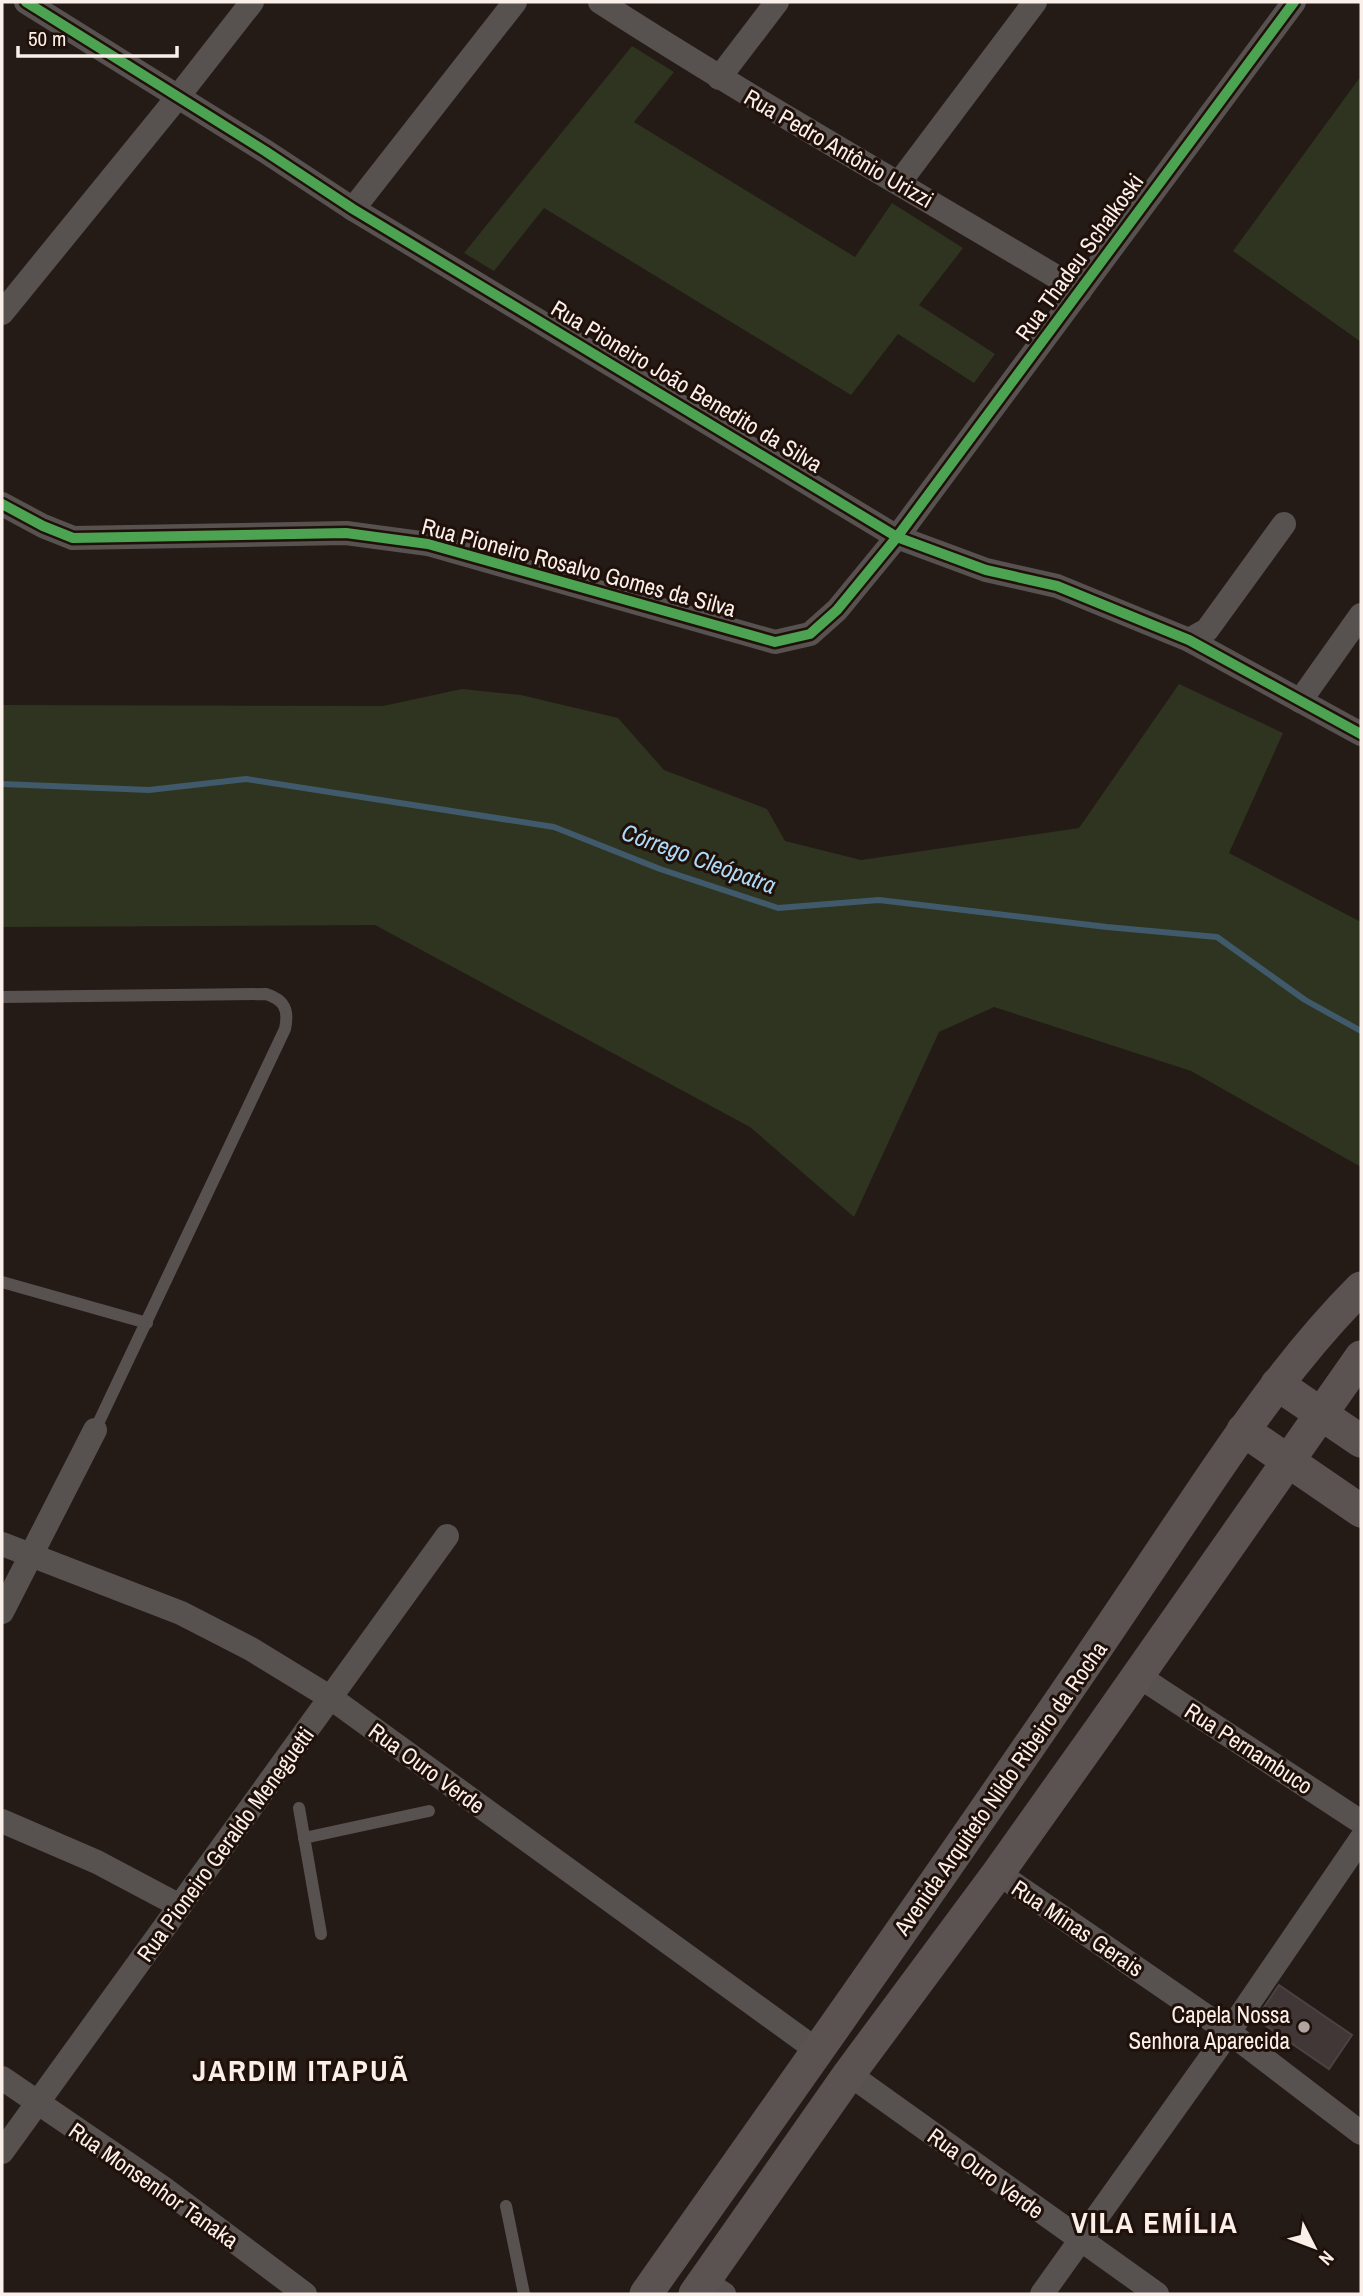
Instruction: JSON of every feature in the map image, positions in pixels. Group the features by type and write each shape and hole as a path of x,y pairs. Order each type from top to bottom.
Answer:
{"main road":[{"name":"Avenida Arquiteto Nildo Ribeiro da Rocha","path":"646,2294 1068,1691 1243,1430 1333,1316 1361,1287"},
{"name":"Avenida Arquiteto Nildo Ribeiro da Rocha","path":"708,2290 849,2074 998,1873 1361,1357"},
{"path":"1277,1384 1361,1441"},
{"path":"1243,1430 1361,1511"}],"street":[{"name":"Rua Pioneiro João Benedito da Silva","path":"26,2 353,209 897,537 986,570 1057,586 1189,640 1361,734"},
{"path":"2,313 252,2"},
{"path":"353,209 515,2"},
{"name":"Rua Pedro Antônio Urizzi","path":"600,2 719,78 1080,291"},
{"path":"719,78 777,2"},
{"path":"900,183 1035,2"},
{"name":"Rua Thadeu Schalkoski","path":"897,537 1294,2"},
{"name":"Rua Pioneiro Rosalvo Gomes da Silva","path":"2,504 43,526 73,538 346,533 428,544 775,642 810,634 837,610 897,537"},
{"path":"1189,640 1207,630 1284,524"},
{"path":"1300,701 1361,615"},
{"path":"2,1612 96,1430"},
{"name":"Rua Pioneiro Geraldo Meneguetti","path":"2,2152 447,1536"},
{"name":"Rua Ouro Verde","path":"2,1544 181,1613 251,1649 331,1698 818,2051"},
{"name":"Rua Pernambuco","path":"1137,1675 1361,1822"},
{"path":"2,1821 97,1862 180,1906"},
{"path":"1042,2294 1361,1839"},
{"name":"Rua Minas Gerais","path":"998,1873 1228,2032 1361,2133"},
{"name":"Rua Ouro Verde","path":"849,2074 1157,2294"},
{"name":"Rua Monsenhor Tanaka","path":"2,2078 166,2190 305,2294"}],"lane":[{"path":"2,997 266,994 275,996 288,1016 285,1029 96,1430"},
{"path":"2,1282 146,1323"},
{"path":"299,1808 321,1934"},
{"path":"304,1838 429,1811"},
{"path":"506,2206 524,2294"}],"green space":[{"path":"632,46 674,72 634,122 855,257 892,203 963,248 919,305 995,354 974,383 898,334 851,395 544,208 494,271 464,253"},
{"path":"1361,76 1361,342 1233,251"},
{"path":"1179,684 1283,733 1229,853 1361,922 1361,1167 1191,1071 994,1007 939,1032 854,1217 750,1127 375,925 2,927 2,705 383,706 462,689 521,695 618,718 664,770 767,809 785,841 861,860 1079,828"}],"building":[{"name":"Capela Nossa Senhora Aparecida","path":"1279,1985 1352,2035 1329,2069 1256,2019"}],"waterway":[{"name":"Córrego Cleópatra","path":"2,784 149,790 246,779 554,827 660,869 778,908 879,900 1217,937 1305,1000 1361,1031"}],"cycle path":[{"path":"26,2 353,209 897,537 986,570 1057,586 1189,640 1361,734"},
{"path":"2,504 43,526 73,538 346,533 428,544 775,642 810,634 837,610 897,537 1294,2"}],"place":[{"name":"Capela Nossa Senhora Aparecida","path":"1304,2027"}],"district":[{"name":"JARDIM ITAPUÃ","path":"301,2070"},
{"name":"VILA EMÍLIA","path":"1155,2222"}]}
